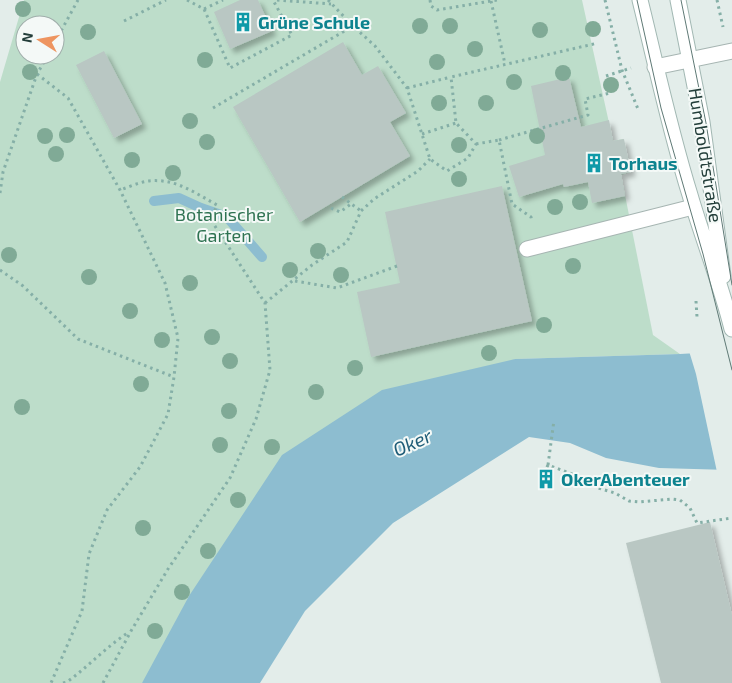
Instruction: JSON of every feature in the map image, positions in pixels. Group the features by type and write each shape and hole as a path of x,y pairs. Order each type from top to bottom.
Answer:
{"main road":[{"name":"Humboldtstraße","path":"640,0 672,134 732,329"},
{"name":"Humboldtstraße","path":"678,0 691,60 708,159 727,309"},
{"path":"656,67 732,51"},
{"path":"532,248 693,207"}],"path":[{"path":"65,24 78,0"},
{"path":"124,21 166,0"},
{"path":"187,0 204,10 230,68 292,35 275,0 331,4"},
{"path":"204,10 223,0"},
{"path":"328,0 375,46 407,88 430,159 447,171 468,158 476,144"},
{"path":"430,0 431,6 437,10 497,0"},
{"path":"491,0 505,64"},
{"path":"213,108 353,26"},
{"path":"407,88 598,43"},
{"path":"0,193 3,172 37,74 42,65"},
{"path":"606,76 622,70 639,67"},
{"path":"37,74 68,98 120,190 165,283 178,338 168,414 140,466 107,510 89,554 82,611 51,683"},
{"path":"450,77 456,123 476,144"},
{"path":"476,144 499,140 588,115 585,99 610,93"},
{"path":"422,134 456,123"},
{"path":"499,140 512,204 531,217 532,248"},
{"path":"265,303 312,265 347,242 361,211 374,199 418,171 430,159"},
{"path":"103,683 168,569 230,478 256,419 270,370 265,303 211,220 217,206 186,188 167,180 148,181 120,190"},
{"path":"342,197 361,211"},
{"path":"331,208 340,212 351,204"},
{"path":"294,281 337,288 396,266"},
{"path":"0,270 23,286 78,338 174,377"},
{"path":"544,473 548,465 554,420"},
{"path":"548,465 582,478 598,488 629,501 680,500 690,508 697,523 732,518"},
{"path":"63,683 87,667 102,651 131,631"}],"green space":[{"name":"Botanischer Garten","path":"24,0 582,0 613,141 623,139 631,172 621,175 653,335 680,354 515,359 142,683 0,683 0,82 15,31 15,65 65,65 65,15 20,15"}],"water":[{"name":"Oker","path":"732,351 729,470 659,468 606,458 570,443 529,437 393,523 305,611 260,683 142,683 189,596 282,455 382,390 515,359"}],"pier":[{"path":"732,348 732,472 717,472 696,374 689,351"}],"building":[{"name":"Grüne Schule","path":"240,0 258,0 272,31 230,49 214,12"},
{"path":"343,42 362,75 378,66 406,113 390,122 410,156 300,222 233,107"},
{"path":"104,51 142,124 114,138 76,65"},
{"path":"569,77 581,127 609,120 613,141 624,139 631,172 621,174 625,196 592,203 588,182 564,187 563,184 519,197 509,166 545,155 531,86"},
{"path":"502,186 532,321 371,357 357,292 400,283 385,212"},
{"path":"710,522 732,615 732,683 661,683 626,543"}],"waterway":[{"path":"154,201 179,198 227,217 262,257"}],"tram line":[{"path":"637,0 661,108 703,254 732,370"},
{"path":"681,0 706,123 732,285"}],"place":[{"name":"Grüne Schule","path":"243,22"},
{"name":"Torhaus","path":"594,163"},
{"name":"OkerAbenteuer","path":"546,479"}]}
